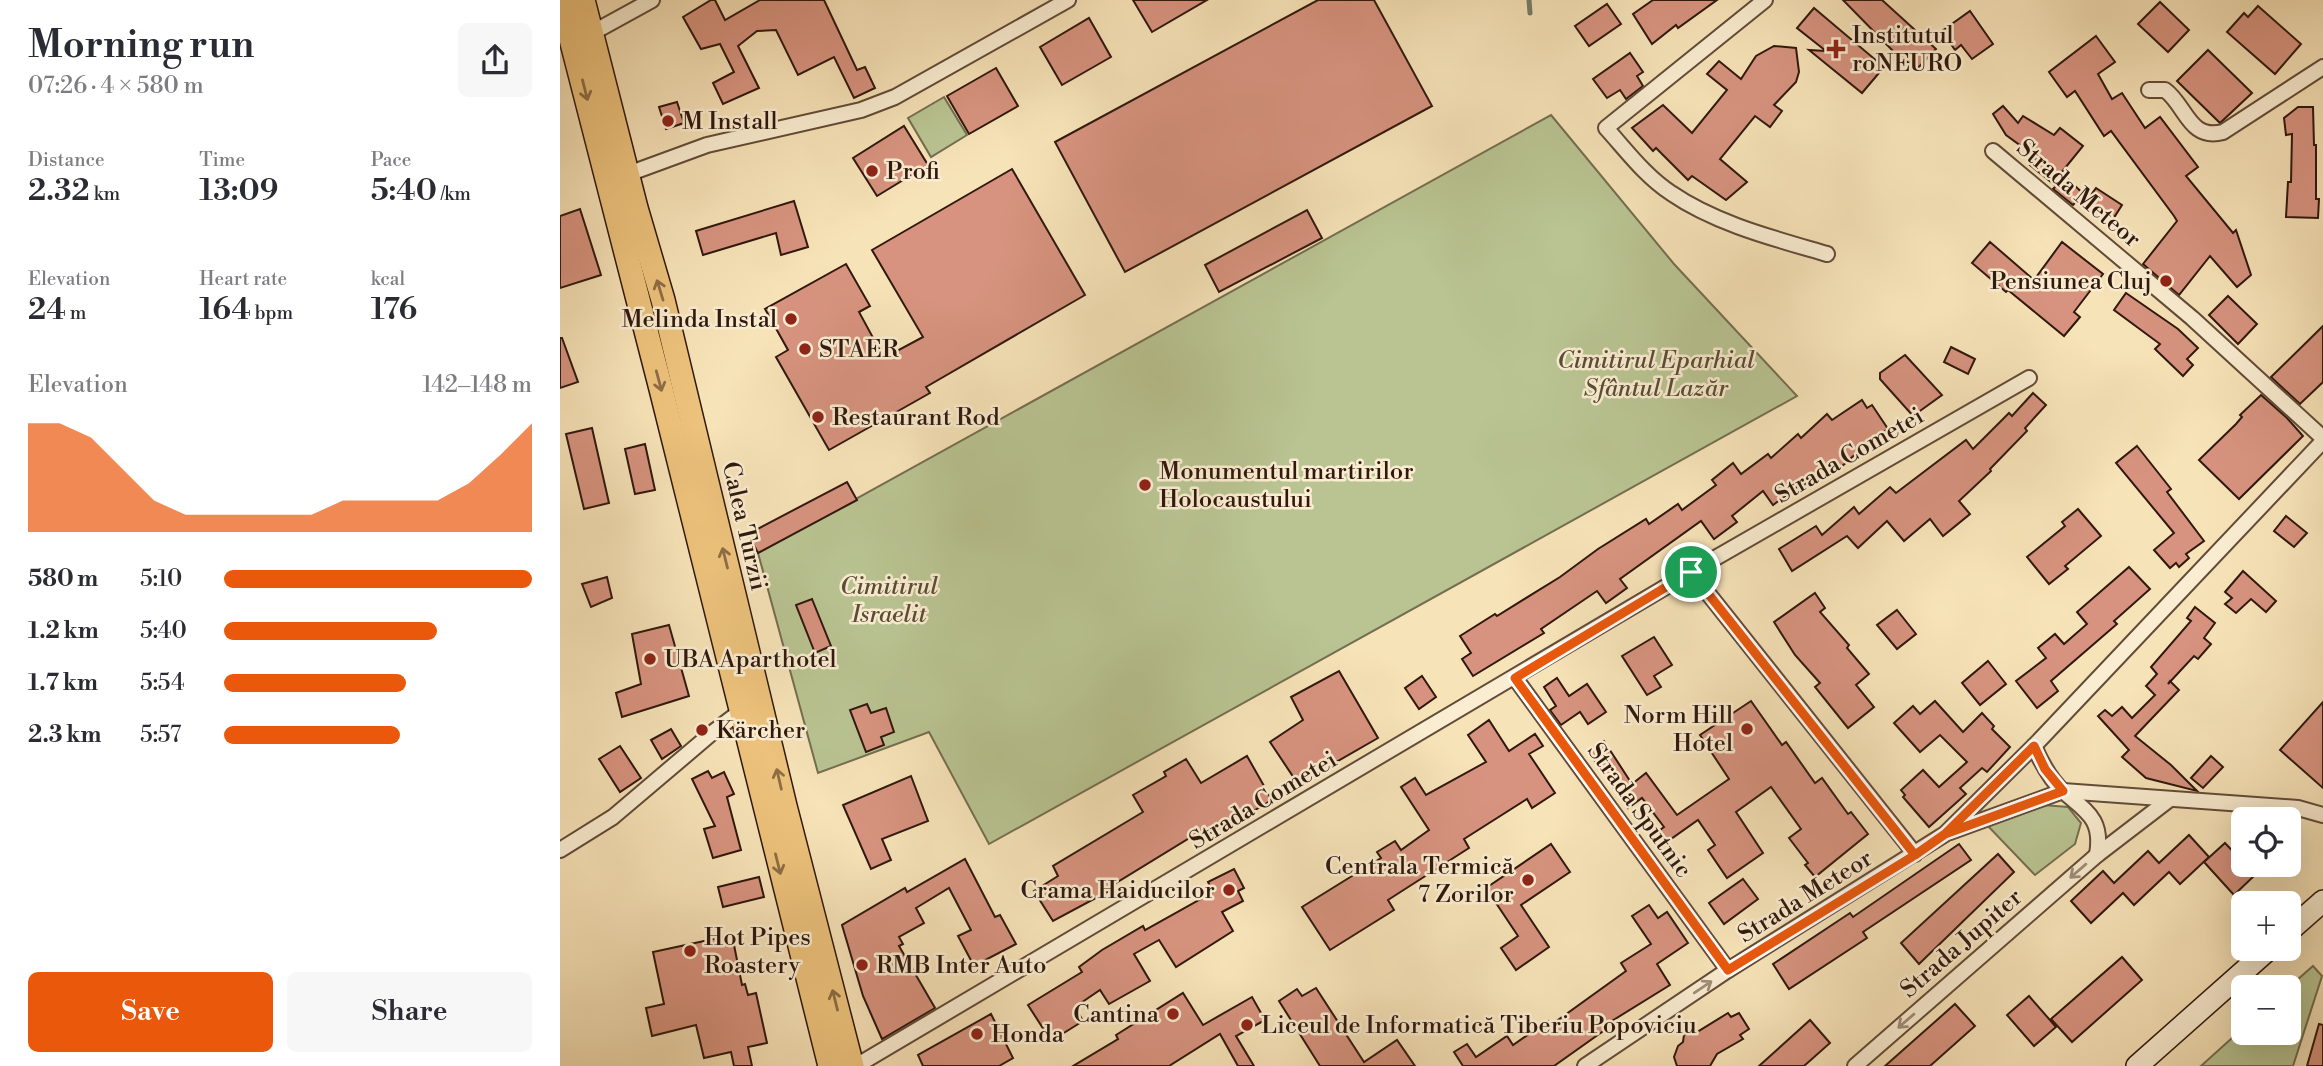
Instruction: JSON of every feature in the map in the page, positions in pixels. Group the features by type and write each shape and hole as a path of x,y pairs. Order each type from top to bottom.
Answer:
{"main road":[{"name":"Calea Turzii","path":"561,0 830,1066"},
{"name":"Calea Turzii","path":"583,0 663,300 785,806 854,1066"},
{"path":"2301,921 2323,901"},
{"path":"2137,1066 2255,961"}],"street":[{"path":"592,33 652,0"},
{"path":"628,174 706,145 861,110 895,97 1068,0"},
{"path":"1765,0 1606,128 1655,181 1688,204 1760,234 1827,254"},
{"path":"2150,90 2165,90 2198,129 2213,135 2223,132 2323,67"},
{"name":"Strada Meteor","path":"1585,1066 1728,970 1945,834 2034,746 2323,440 2192,318 1993,151"},
{"name":"Strada Cometei","path":"854,1066 1691,572 2029,378"},
{"path":"1691,572 1915,855"},
{"name":"Strada Sputnic","path":"1515,678 1728,970"},
{"path":"560,850 613,817 741,711"},
{"path":"2034,746 2045,769 2063,791 2082,805 2094,821 2099,836 2097,855"},
{"path":"1945,834 2063,791 2298,808 2323,815"},
{"name":"Strada Jupiter","path":"1855,1066 2097,855 2170,799"}],"green space":[{"path":"944,97 967,135 931,157 908,118"},
{"path":"1551,115 1674,264 1797,396 989,844 929,732 818,773 758,553"},
{"path":"2043,805 2068,807 2081,823 2075,844 2035,875 1985,823"},
{"path":"2313,966 2322,976 2301,1041 2301,976"},
{"path":"2231,1039 2231,1045 2300,1045 2293,1066 2201,1066"}],"building":[{"path":"715,0 725,20 760,0 824,0 857,70 865,67 875,88 854,98 834,57 798,75 776,30 757,31 738,46 759,88 723,104 713,83 734,72 720,44 701,49 683,17"},
{"path":"1133,0 1207,0 1152,32"},
{"path":"1318,0 1374,0 1432,106 1125,272 1055,142"},
{"path":"1653,0 1717,0 1678,28 1676,25 1652,44 1633,14"},
{"path":"1843,0 1882,0 1936,49 1916,70 1895,53"},
{"path":"2160,2 2189,30 2168,52 2138,24"},
{"path":"1607,4 1621,24 1589,46 1575,26"},
{"path":"2258,6 2301,44 2275,74 2227,32 2244,13 2248,17"},
{"path":"1814,8 1884,67 1862,93 1809,50 1826,51 1797,28"},
{"path":"1970,11 1993,44 1972,59 1961,45 1955,50 1942,31"},
{"path":"1089,18 1111,57 1062,85 1040,47"},
{"path":"2096,36 2115,62 2098,74 2112,99 2122,93 2145,128 2160,117 2198,167 2186,176 2233,233 2236,230 2251,275 2237,287 2210,256 2179,295 2143,264 2177,221 2111,131 2104,136 2075,91 2067,97 2049,72"},
{"path":"1774,46 1796,48 1799,72 1796,82 1774,105 1782,111 1770,127 1755,116 1720,159 1747,182 1726,200 1692,176 1688,180 1656,148 1653,151 1632,128 1663,105 1692,133 1727,90 1707,74 1719,61 1741,79 1756,56"},
{"path":"2208,50 2252,93 2220,123 2177,81"},
{"path":"1630,53 1643,72 1637,76 1643,86 1626,99 1620,90 1607,98 1593,79"},
{"path":"996,68 1018,106 969,134 947,96"},
{"name":"M Install","path":"677,102 684,123 666,129 659,107"},
{"path":"2003,106 2018,123 2023,116 2054,135 2060,128 2083,146 2061,173 2088,198 2080,206 2076,202 2073,205 2053,189 2056,186 2030,165 2036,157 2006,135 1993,114"},
{"path":"2298,107 2313,107 2318,218 2286,217 2288,182 2291,182 2292,134 2286,135 2284,118"},
{"path":"904,126 928,165 877,196 853,158"},
{"path":"1012,169 1085,295 926,387 930,393 829,450 776,357 788,350 765,309 846,264 870,306 859,312 884,358 923,337 872,250"},
{"path":"2096,188 2122,205 2115,216 2098,219 2083,206"},
{"path":"794,201 808,247 781,255 776,233 703,255 696,231"},
{"path":"580,209 601,275 560,288 560,216"},
{"path":"1307,210 1322,238 1219,292 1205,265"},
{"path":"1990,242 2034,280 2062,242 2103,274 2074,312 2080,317 2064,336 1972,263"},
{"path":"2126,293 2178,329 2198,348 2187,359 2193,365 2183,376 2155,349 2160,344 2114,310"},
{"path":"2228,296 2257,324 2238,344 2209,315"},
{"path":"2323,326 2323,382 2300,404 2271,377"},
{"path":"560,338 578,382 560,388"},
{"path":"1951,347 1975,359 1968,374 1944,362"},
{"path":"1905,355 1942,395 1913,416 1880,379 1880,373"},
{"path":"2033,393 2046,405 1991,471 1959,501 1970,514 1943,536 1930,519 1904,541 1887,521 1858,548 1847,536 1792,571 1779,549 1816,526 1822,535 1854,507 1859,514 1890,487 1896,493 1966,440 1973,449 2009,413 2012,416"},
{"path":"2261,395 2303,436 2239,499 2199,460"},
{"path":"1862,400 1867,408 1872,405 1888,429 1858,448 1860,450 1840,468 1832,460 1804,485 1803,483 1773,505 1763,491 1732,516 1737,522 1714,539 1701,521 1620,579 1627,588 1606,603 1597,591 1541,629 1544,633 1473,676 1462,659 1471,653 1460,636 1560,577 1646,519 1649,524 1678,504 1682,510 1716,485 1712,480 1733,463 1741,474 1768,454 1771,458 1798,434 1801,438 1827,414 1832,420"},
{"path":"592,428 609,503 584,509 566,434"},
{"path":"645,444 655,490 635,494 625,449"},
{"path":"2137,446 2171,489 2167,492 2204,541 2186,554 2189,558 2179,567 2176,563 2170,568 2154,550 2174,533 2116,463"},
{"path":"847,482 857,500 758,553 748,534"},
{"path":"2078,509 2101,536 2065,566 2068,569 2049,584 2027,557 2065,526 2062,522"},
{"path":"2286,516 2307,533 2294,547 2274,531"},
{"path":"2129,567 2150,589 2114,621 2117,624 2051,681 2058,691 2037,708 2016,681 2046,658 2038,648 2055,634 2064,644 2087,624 2077,612"},
{"path":"2243,571 2276,601 2266,612 2251,599 2236,613 2225,604 2232,598 2225,592"},
{"path":"607,577 612,598 591,607 582,584"},
{"path":"1815,593 1825,608 1820,612 1849,645 1847,648 1869,674 1856,685 1874,707 1848,728 1815,687 1820,683 1795,655 1774,622"},
{"path":"812,599 831,646 815,653 796,605"},
{"path":"2195,607 2215,623 2204,638 2211,644 2198,659 2194,656 2170,681 2179,690 2135,736 2171,765 2197,791 2146,778 2122,757 2129,750 2098,716 2105,710 2112,716 2122,707 2132,718 2155,695 2146,686 2157,674 2151,667 2191,621 2187,618"},
{"path":"1897,610 1916,634 1897,649 1877,625"},
{"path":"669,625 689,696 622,717 616,693 641,684 632,634"},
{"path":"1654,637 1672,665 1654,676 1661,687 1647,695 1622,656"},
{"path":"1988,661 2006,684 1980,705 1962,683"},
{"path":"1339,671 1378,738 1331,765 1328,760 1296,781 1270,742 1303,720 1291,697"},
{"path":"1422,676 1436,697 1419,709 1405,688"},
{"path":"1557,678 1569,696 1587,684 1606,712 1588,724 1580,712 1561,725 1550,710 1556,706 1544,687"},
{"path":"1751,701 1782,745 1786,742 1815,783 1822,778 1848,814 1851,812 1868,834 1815,877 1789,838 1801,829 1771,787 1736,812 1763,853 1727,878 1708,850 1715,845 1698,820 1661,846 1653,835 1664,827 1642,798 1628,808 1588,751 1604,741 1632,784 1646,773 1677,815 1729,779 1700,735"},
{"path":"1935,701 1963,732 1982,713 1994,726 1992,729 2010,747 1987,772 1982,768 1960,788 1966,794 1929,827 1903,797 1905,795 1901,790 1923,770 1939,787 1967,762 1940,735 1920,752 1894,723 1913,706 1920,714"},
{"path":"2323,702 2323,788 2280,750"},
{"path":"867,704 871,713 886,708 894,732 881,737 884,745 866,752 850,710"},
{"path":"1489,720 1509,751 1535,734 1543,746 1529,754 1555,793 1532,808 1527,799 1464,839 1469,848 1388,900 1394,910 1330,950 1302,907 1381,858 1377,852 1395,841 1401,850 1429,830 1401,787 1415,778 1426,795 1486,762 1468,735"},
{"path":"671,729 681,746 662,759 651,740"},
{"path":"620,746 641,778 620,792 599,759"},
{"path":"1247,756 1272,800 1204,837 1201,831 1108,888 1109,891 1053,921 1034,891 1058,876 1053,866 1143,812 1133,795 1166,776 1164,772 1186,759 1201,783"},
{"path":"2211,756 2223,767 2203,788 2191,778"},
{"path":"708,771 712,778 724,772 734,794 727,797 741,850 713,858 704,829 715,826 692,779"},
{"path":"911,776 928,821 882,839 891,860 871,869 843,805"},
{"path":"2189,835 2209,857 2180,884 2169,872 2134,905 2123,893 2091,923 2071,901 2103,871 2114,883 2148,851 2159,863"},
{"path":"2225,843 2231,849 2231,877 2253,877 2238,891 2231,892 2204,862"},
{"name":"Centrala Termică 7 Zorilor","path":"1551,844 1570,872 1521,905 1549,947 1516,970 1501,948 1518,936 1486,888"},
{"path":"1959,844 1971,860 1863,932 1867,938 1789,989 1773,964 1850,913 1853,917"},
{"path":"1998,854 2014,872 1919,964 1901,943"},
{"path":"965,859 995,917 1000,915 1016,944 974,966 958,936 971,930 949,888 916,908 924,923 899,937 903,944 899,946 935,1008 882,1039 863,996 842,925 905,888 907,892"},
{"path":"1234,869 1244,888 1238,891 1243,901 1222,912 1233,931 1176,967 1159,940 1134,954 1150,981 1109,1004 1100,990 1075,1007 1083,1021 1051,1041 1028,1005 1082,972 1079,967 1102,950 1143,926 1145,930 1213,892 1208,882"},
{"path":"759,877 764,897 723,907 718,887"},
{"path":"1743,879 1758,899 1724,924 1709,903"},
{"path":"1649,905 1658,918 1667,912 1688,943 1657,964 1670,985 1607,1024 1609,1027 1554,1066 1463,1066 1454,1052 1467,1044 1476,1057 1507,1036 1513,1045 1548,1021 1551,1025 1626,971 1621,963 1651,944 1632,916"},
{"path":"732,935 742,985 745,984 748,995 756,993 767,1043 748,1047 752,1066 734,1066 731,1052 704,1058 696,1025 652,1036 646,1008 664,1004 653,952"},
{"path":"2122,957 2142,980 2072,1042 2051,1019"},
{"path":"1316,988 1364,1062 1397,1040 1415,1066 1320,1066 1279,1001 1297,989 1302,996"},
{"name":"Cantina","path":"1183,993 1203,1025 1252,997 1265,1020 1236,1036 1254,1066 1238,1066 1220,1034 1169,1066 1073,1066 1118,1039 1116,1035"},
{"path":"2029,996 2056,1027 2034,1046 2007,1015"},
{"path":"1955,1004 1975,1026 1930,1066 1885,1066"},
{"path":"1728,1013 1731,1017 1739,1013 1749,1029 1740,1035 1743,1039 1717,1054 1710,1066 1677,1066 1674,1057 1684,1035 1688,1031 1697,1032"},
{"name":"Honda","path":"991,1014 1013,1058 999,1066 923,1066 918,1055"},
{"path":"1810,1020 1830,1043 1804,1066 1759,1066"},
{"path":"2319,1024 2323,1025 2323,1066 2307,1066"}],"waterway":[{"path":"1529,0 1530,13"}],"place":[{"name":"Institutul roNEURO","path":"1836,49"},
{"name":"M Install","path":"668,121"},
{"name":"Profi","path":"872,171"},
{"name":"Pensiunea Cluj","path":"2166,281"},
{"name":"Melinda Instal","path":"791,319"},
{"name":"STAER","path":"805,349"},
{"name":"Restaurant Rod","path":"818,417"},
{"name":"Monumentul martirilor Holocaustului","path":"1145,485"},
{"name":"UBA Aparthotel","path":"650,659"},
{"name":"Norm Hill Hotel","path":"1747,729"},
{"name":"Kärcher","path":"702,730"},
{"name":"Centrala Termică 7 Zorilor","path":"1528,880"},
{"name":"Crama Haiducilor","path":"1229,890"},
{"name":"Hot Pipes Roastery","path":"690,951"},
{"name":"RMB Inter Auto","path":"862,965"},
{"name":"Cantina","path":"1173,1014"},
{"name":"Liceul de Informatică Tiberiu Popoviciu","path":"1247,1025"},
{"name":"Honda","path":"977,1034"}],"route":[{"path":"1691,572 1515,678 1728,970 1915,855 1945,834 2063,791 2045,769 2034,746 1945,834 1915,855 1691,572"}],"park label":[{"name":"Cimitirul Eparhial Sfântul Lazăr","path":"1656,374"},
{"name":"Cimitirul Israelit","path":"889,600"}]}
